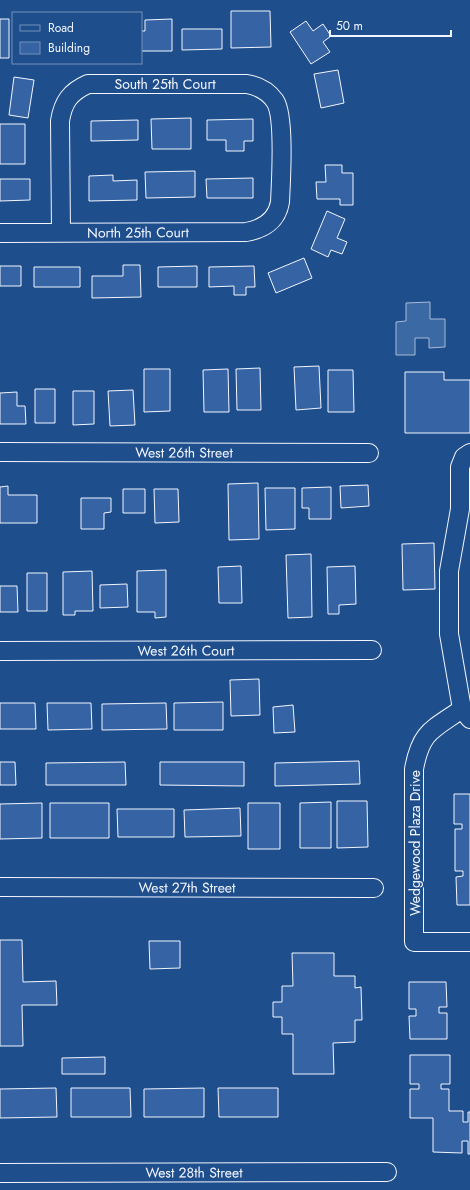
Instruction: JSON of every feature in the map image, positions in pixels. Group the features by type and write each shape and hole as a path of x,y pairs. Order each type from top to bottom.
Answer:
{"street":[{"name":"South 25th Court","path":"61,232 60,121 62,108 68,97 77,89 88,84 247,84 263,89 276,102 280,117 280,202 274,219"},
{"name":"North 25th Court","path":"0,233 246,232 261,228 274,219"},
{"name":"West 26th Street","path":"0,452 369,453"},
{"name":"Wedgewood Plaza Drive","path":"470,453 464,457 460,467 460,509 449,571 449,634 466,714 427,734 418,749 414,769 414,942 470,942"},
{"name":"West 26th Court","path":"0,651 372,650"},
{"name":"West 27th Street","path":"0,887 374,888"},
{"name":"West 28th Street","path":"0,1173 387,1172"}],"water":[{"path":"430,302 430,319 445,319 445,347 429,348 429,338 415,338 415,355 396,355 396,322 406,321 406,303"}],"building":[{"path":"231,11 270,11 271,47 231,48"},
{"path":"0,19 9,19 9,58 0,58"},
{"path":"172,19 172,51 142,51 142,31 145,31 145,20"},
{"path":"306,21 313,31 323,24 331,36 323,42 330,52 311,64 290,32"},
{"path":"182,29 222,29 222,49 182,50"},
{"path":"338,70 344,103 321,108 314,74"},
{"path":"14,77 34,80 28,118 9,115"},
{"path":"191,118 191,149 152,149 151,119"},
{"path":"253,119 253,141 244,141 244,151 226,151 226,140 207,140 207,120"},
{"path":"138,120 138,140 91,141 91,121"},
{"path":"0,124 25,124 25,164 0,164"},
{"path":"325,165 342,165 342,173 353,173 353,205 340,205 340,199 317,199 316,182 326,182"},
{"path":"195,171 195,197 146,198 145,172"},
{"path":"113,175 113,181 137,180 137,200 89,201 89,176"},
{"path":"253,178 253,198 207,198 206,179"},
{"path":"0,179 30,179 30,200 0,201"},
{"path":"327,211 345,219 337,238 347,242 342,254 331,250 328,257 311,249"},
{"path":"304,258 312,278 276,293 268,273"},
{"path":"123,265 140,265 141,297 92,298 92,276 123,276"},
{"path":"0,266 21,266 21,286 0,286"},
{"path":"197,266 197,287 158,287 158,267"},
{"path":"254,266 255,287 246,287 246,295 234,295 234,286 209,287 209,267"},
{"path":"34,267 80,267 80,287 34,287"},
{"path":"319,366 321,408 296,410 294,367"},
{"path":"260,368 261,410 237,410 236,369"},
{"path":"144,369 170,369 170,411 144,412"},
{"path":"228,369 229,412 204,412 203,370"},
{"path":"328,370 353,370 354,412 328,412"},
{"path":"405,372 444,372 444,380 470,380 470,433 405,433"},
{"path":"35,389 55,389 55,423 35,423"},
{"path":"133,390 135,425 110,426 108,391"},
{"path":"73,391 94,391 94,424 73,425"},
{"path":"17,392 17,406 25,406 26,424 0,424 0,393"},
{"path":"258,483 259,539 229,540 228,484"},
{"path":"368,485 369,506 341,508 340,486"},
{"path":"8,486 8,495 37,495 37,523 0,523 0,487"},
{"path":"331,487 331,519 309,519 309,508 302,508 302,488"},
{"path":"265,488 295,488 295,529 266,530"},
{"path":"123,489 145,489 145,513 123,513"},
{"path":"154,489 178,489 179,522 155,523"},
{"path":"81,498 111,498 111,512 104,513 104,529 81,529"},
{"path":"434,543 435,589 403,590 402,544"},
{"path":"311,554 312,617 288,618 286,555"},
{"path":"241,566 242,603 219,603 218,567"},
{"path":"355,566 356,604 339,605 339,614 328,614 327,567"},
{"path":"166,570 166,617 155,618 155,612 137,612 137,571"},
{"path":"92,571 93,611 75,611 75,615 63,615 63,572"},
{"path":"27,573 47,573 47,611 27,611"},
{"path":"127,584 128,607 100,608 100,585"},
{"path":"0,586 17,586 18,612 0,612"},
{"path":"259,679 260,715 231,716 230,680"},
{"path":"223,702 223,730 174,730 174,703"},
{"path":"0,703 35,703 36,729 0,729"},
{"path":"47,703 91,703 92,729 48,730"},
{"path":"166,703 167,729 102,730 102,704"},
{"path":"293,705 295,732 274,733 273,707"},
{"path":"359,761 360,784 275,786 275,763"},
{"path":"0,762 15,762 16,785 0,785"},
{"path":"125,762 126,785 46,785 46,763"},
{"path":"160,762 244,762 244,786 160,785"},
{"path":"454,794 470,794 470,905 457,905 456,877 463,876 463,871 455,871 455,829 462,829 462,824 454,824"},
{"path":"337,801 367,801 368,847 337,848"},
{"path":"331,802 331,848 300,848 300,803"},
{"path":"42,803 42,838 0,839 0,804"},
{"path":"50,803 109,803 109,838 50,838"},
{"path":"248,803 280,803 280,849 248,849"},
{"path":"240,808 241,836 185,837 184,810"},
{"path":"117,809 174,809 174,837 118,837"},
{"path":"0,940 22,940 23,982 56,981 57,1005 22,1005 23,1046 0,1046"},
{"path":"149,941 180,941 180,968 150,969"},
{"path":"292,953 334,953 334,976 355,976 355,988 361,987 362,1020 355,1020 355,1042 333,1043 334,1074 293,1074 293,1034 282,1034 282,1017 273,1017 273,1002 282,1002 282,986 293,986"},
{"path":"409,982 446,982 447,1007 439,1007 439,1013 447,1013 447,1039 410,1039 409,1016 416,1016 416,1009 409,1009"},
{"path":"410,1055 450,1055 450,1084 441,1084 441,1089 449,1089 449,1111 463,1111 463,1122 468,1122 468,1112 470,1112 470,1154 468,1154 468,1141 462,1141 462,1153 433,1152 433,1118 410,1118 410,1089 419,1089 419,1084 410,1084"},
{"path":"105,1057 105,1074 62,1074 62,1058"},
{"path":"56,1088 57,1117 0,1118 0,1089"},
{"path":"71,1088 130,1088 131,1117 71,1117"},
{"path":"204,1088 204,1117 144,1117 144,1089"},
{"path":"218,1088 278,1088 278,1117 219,1117"}]}
